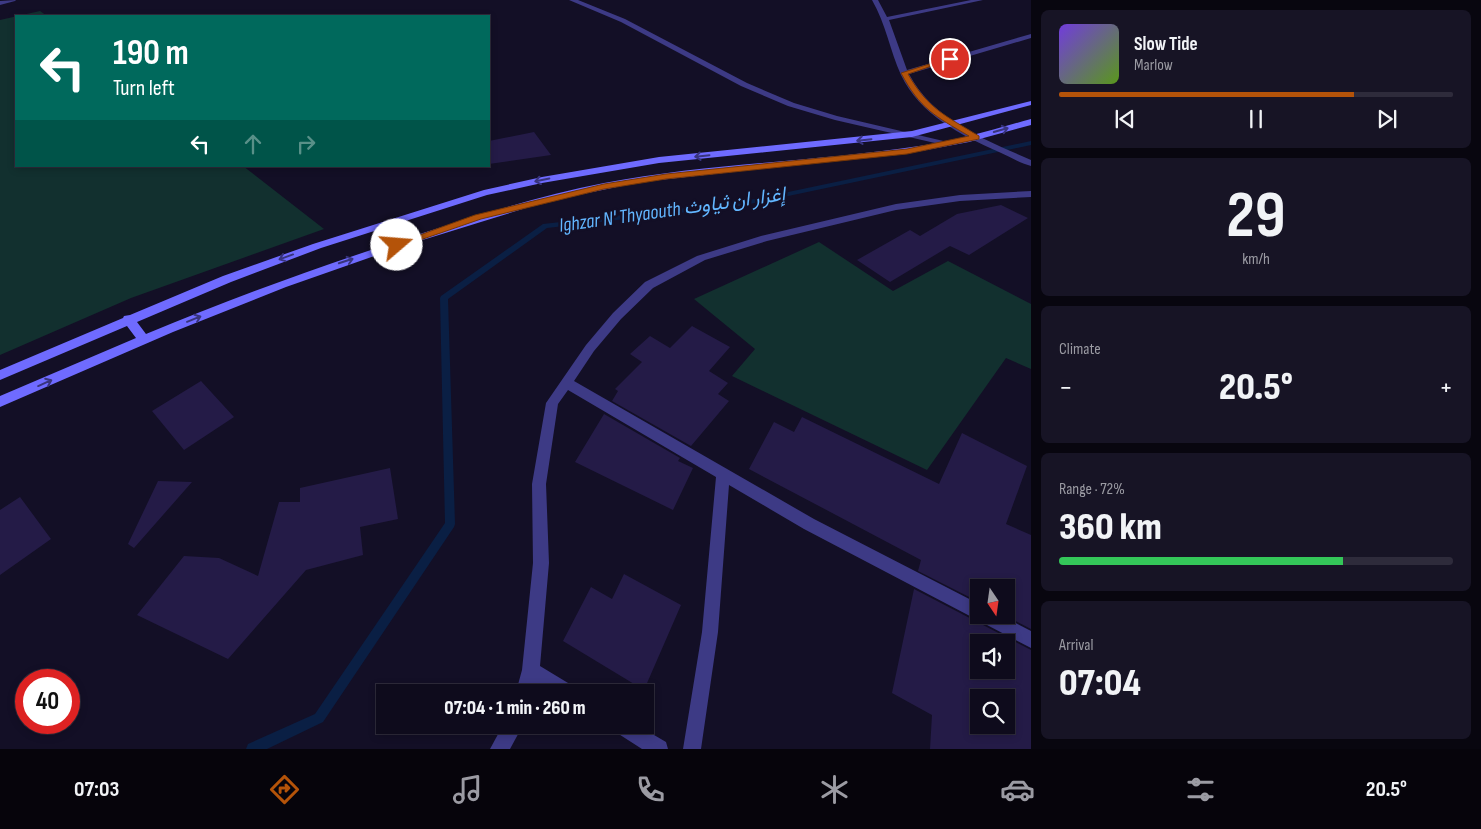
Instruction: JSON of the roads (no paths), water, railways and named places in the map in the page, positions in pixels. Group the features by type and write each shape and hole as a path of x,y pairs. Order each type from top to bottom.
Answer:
{"street":[{"path":"0,3 13,0"},
{"path":"572,0 635,26 768,96 835,119 948,143"},
{"path":"875,0 886,19 904,73 924,104 952,125 1031,163"},
{"path":"886,19 980,0"},
{"path":"904,73 1031,36"},
{"path":"0,402 144,339 277,286 408,229 484,193 659,160 912,134 1031,103"},
{"path":"0,375 128,319 236,275 408,229 478,217 604,186 666,176 907,151 976,137 1031,122"},
{"path":"527,684 531,670 541,564 539,484 552,403 590,348 617,316 649,285 701,258 809,226 896,207 960,198 1031,194"},
{"path":"128,319 144,339"},
{"path":"566,383 808,524 970,608"},
{"path":"692,749 710,632 723,474"},
{"path":"1000,624 1031,640"},
{"path":"531,670 555,684"},
{"path":"499,749 508,734"},
{"path":"635,734 659,749"}],"waterway":[{"name":"Ighzar N' Thyaouth إغزار ان ثياوث","path":"253,749 319,718 450,524 444,298 545,226 740,204 1031,143"}]}
